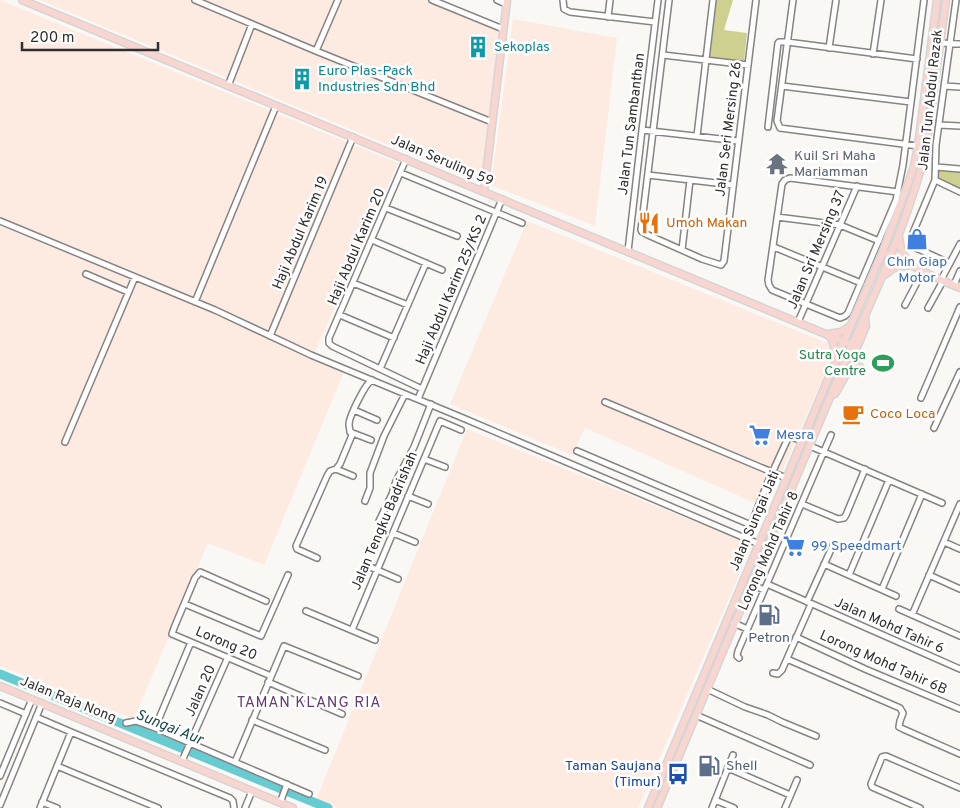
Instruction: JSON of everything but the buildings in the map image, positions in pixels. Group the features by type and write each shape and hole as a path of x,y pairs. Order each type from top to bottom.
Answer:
{"main road":[{"name":"Jalan Seruling 59","path":"22,0 852,345"},
{"name":"Jalan Tun Abdul Razak","path":"883,251 914,166 938,0"},
{"name":"Jalan Tun Abdul Razak","path":"891,255 922,166 946,0"},
{"path":"484,192 506,2"},
{"path":"898,236 900,248 904,256 921,275 957,287"},
{"path":"883,251 911,265"},
{"name":"Jalan Sungai Jati","path":"648,808 883,251"},
{"name":"Jalan Sungai Jati","path":"656,808 891,255"},
{"path":"882,277 894,268 911,265"},
{"path":"829,399 836,393 848,370 859,369 852,359 866,326 865,316"},
{"path":"827,334 841,332 850,326"},
{"path":"827,334 831,338 835,351 830,374"},
{"name":"Jalan Raja Nong","path":"0,686 293,808"}],"street":[{"path":"195,0 316,52 492,122"},
{"path":"316,52 338,0"},
{"path":"432,0 503,29"},
{"path":"497,0 506,2"},
{"path":"563,0 564,8 570,12 655,22"},
{"path":"608,17 610,0"},
{"name":"Jalan Tun Sambanthan","path":"628,252 648,130 658,0"},
{"path":"669,0 662,55 648,130 648,175 642,232 682,250 690,180"},
{"path":"697,136 713,0"},
{"name":"Jalan Seri Mersing 26","path":"682,250 718,265 721,265 724,261 756,0"},
{"path":"793,0 777,121 780,128 926,147"},
{"path":"829,48 836,0"},
{"path":"874,54 881,0"},
{"path":"898,192 790,178 785,180 782,184 768,280 772,290 840,318 848,313 898,192 924,0"},
{"name":"Jalan Tun Abdul Razak","path":"949,264 914,247 910,240 935,180 936,145 956,0"},
{"path":"228,86 252,24"},
{"path":"768,127 778,43 782,41 917,59"},
{"path":"940,42 960,44"},
{"path":"662,55 748,65"},
{"path":"782,86 911,102"},
{"path":"944,86 960,87"},
{"path":"195,302 276,106"},
{"path":"939,125 960,126"},
{"path":"648,130 738,141"},
{"name":"Haji Abdul Karim 19","path":"270,336 353,137"},
{"name":"Haji Abdul Karim 20","path":"380,369 332,346 329,343 329,338 406,159"},
{"path":"936,167 960,168"},
{"path":"401,173 522,223"},
{"path":"648,175 733,185"},
{"path":"935,180 960,192"},
{"name":"Jalan Sri Mersing 37","path":"798,322 857,186"},
{"name":"Haji Abdul Karim 25/KS 2","path":"418,399 502,199"},
{"path":"386,208 457,236"},
{"path":"778,217 840,226 879,241"},
{"path":"0,221 215,310 372,380 759,544"},
{"path":"372,240 442,270"},
{"path":"928,308 960,244"},
{"path":"774,247 861,283"},
{"path":"422,389 380,369 426,263"},
{"path":"957,287 960,271"},
{"path":"86,274 128,292"},
{"path":"906,306 921,275"},
{"path":"65,442 135,276"},
{"path":"354,283 408,305"},
{"path":"921,398 960,307"},
{"path":"340,315 394,338"},
{"path":"934,428 960,372"},
{"path":"317,558 301,552 296,546 327,476 340,464 352,435 349,428 350,420 365,387 372,380"},
{"path":"365,501 370,488 370,473 384,436 405,394"},
{"path":"605,402 786,478"},
{"path":"378,521 414,447 431,404"},
{"path":"354,410 377,420"},
{"name":"Jalan Tengku Badrishah","path":"352,630 440,421 461,430"},
{"path":"350,432 372,440"},
{"name":"Lorong Mohd Tahir 8","path":"739,658 737,654 747,629 831,435"},
{"path":"746,538 788,436 802,440"},
{"path":"810,446 942,503"},
{"path":"577,451 751,525"},
{"path":"424,459 445,467"},
{"path":"336,469 353,476"},
{"path":"802,504 838,519 844,518 864,469"},
{"path":"849,575 889,480"},
{"path":"882,589 922,494"},
{"path":"408,496 428,504"},
{"path":"912,615 960,506"},
{"path":"393,533 414,542"},
{"path":"944,542 960,549"},
{"path":"773,673 778,674 782,670 833,545"},
{"path":"824,564 896,596"},
{"path":"368,566 398,579"},
{"path":"266,601 200,572 195,578 185,604 261,636 288,575"},
{"path":"929,575 960,589"},
{"name":"Jalan Mohd Tahir 6","path":"751,584 766,587 809,603 960,669"},
{"name":"Lorong 20","path":"185,604 172,634 271,676"},
{"path":"899,609 960,636"},
{"path":"306,611 375,640"},
{"path":"734,623 747,629"},
{"name":"Lorong Mohd Tahir 6B","path":"796,637 865,669 960,709"},
{"path":"155,728 191,642"},
{"path":"235,762 284,646 358,676"},
{"name":"Jalan 20","path":"182,761 228,658"},
{"path":"787,659 900,708 903,713 899,727 960,754"},
{"path":"268,682 342,714"},
{"path":"707,689 816,736"},
{"path":"0,776 32,699"},
{"path":"0,703 26,714"},
{"path":"0,805 42,703"},
{"path":"696,715 810,765"},
{"path":"36,717 230,798 233,801 234,808"},
{"path":"252,720 325,750"},
{"path":"126,723 136,721 155,728 235,762 286,788 309,794"},
{"path":"40,808 71,732"},
{"path":"712,808 733,755"},
{"path":"920,808 872,787 871,784 882,757 886,756 960,788"},
{"path":"57,766 158,808"},
{"path":"728,768 790,795"},
{"path":"785,808 797,780"},
{"path":"280,803 286,788"},
{"path":"252,791 246,807 252,808"},
{"path":"715,800 734,808"},
{"path":"42,802 57,808"}],"shaded area":[{"path":"0,0 398,163 315,352 346,367 264,565 208,543 134,719 0,666"},
{"path":"40,0 442,0 501,25 482,184"},
{"path":"513,19 617,38 595,226 491,185"},
{"path":"527,221 830,344 835,351 766,508 585,428 572,455 450,404"},
{"path":"467,429 752,545 638,808 336,808 316,800"}],"green space":[{"path":"716,0 733,0 724,30 747,33 744,62 710,58"},
{"path":"938,171 960,172 960,191 937,179"}],"waterway":[{"name":"Sungai Aur","path":"0,674 328,808"}],"place":[{"name":"Sekoplas","path":"478,47"},
{"name":"Euro Plas-Pack Industries Sdn Bhd","path":"302,79"},
{"name":"Kuil Sri Maha Mariamman","path":"777,164"},
{"name":"Umoh Makan","path":"649,223"},
{"name":"Chin Giap Motor","path":"917,239"},
{"name":"Sutra Yoga Centre","path":"883,363"},
{"name":"Coco Loca","path":"853,414"},
{"name":"Mesra","path":"760,435"},
{"name":"99 Speedmart","path":"794,546"},
{"name":"Petron","path":"769,615"},
{"name":"Shell","path":"709,766"},
{"name":"Taman Saujana (Timur)","path":"678,774"}],"district":[{"name":"TAMAN KLANG RIA","path":"309,703"}]}
